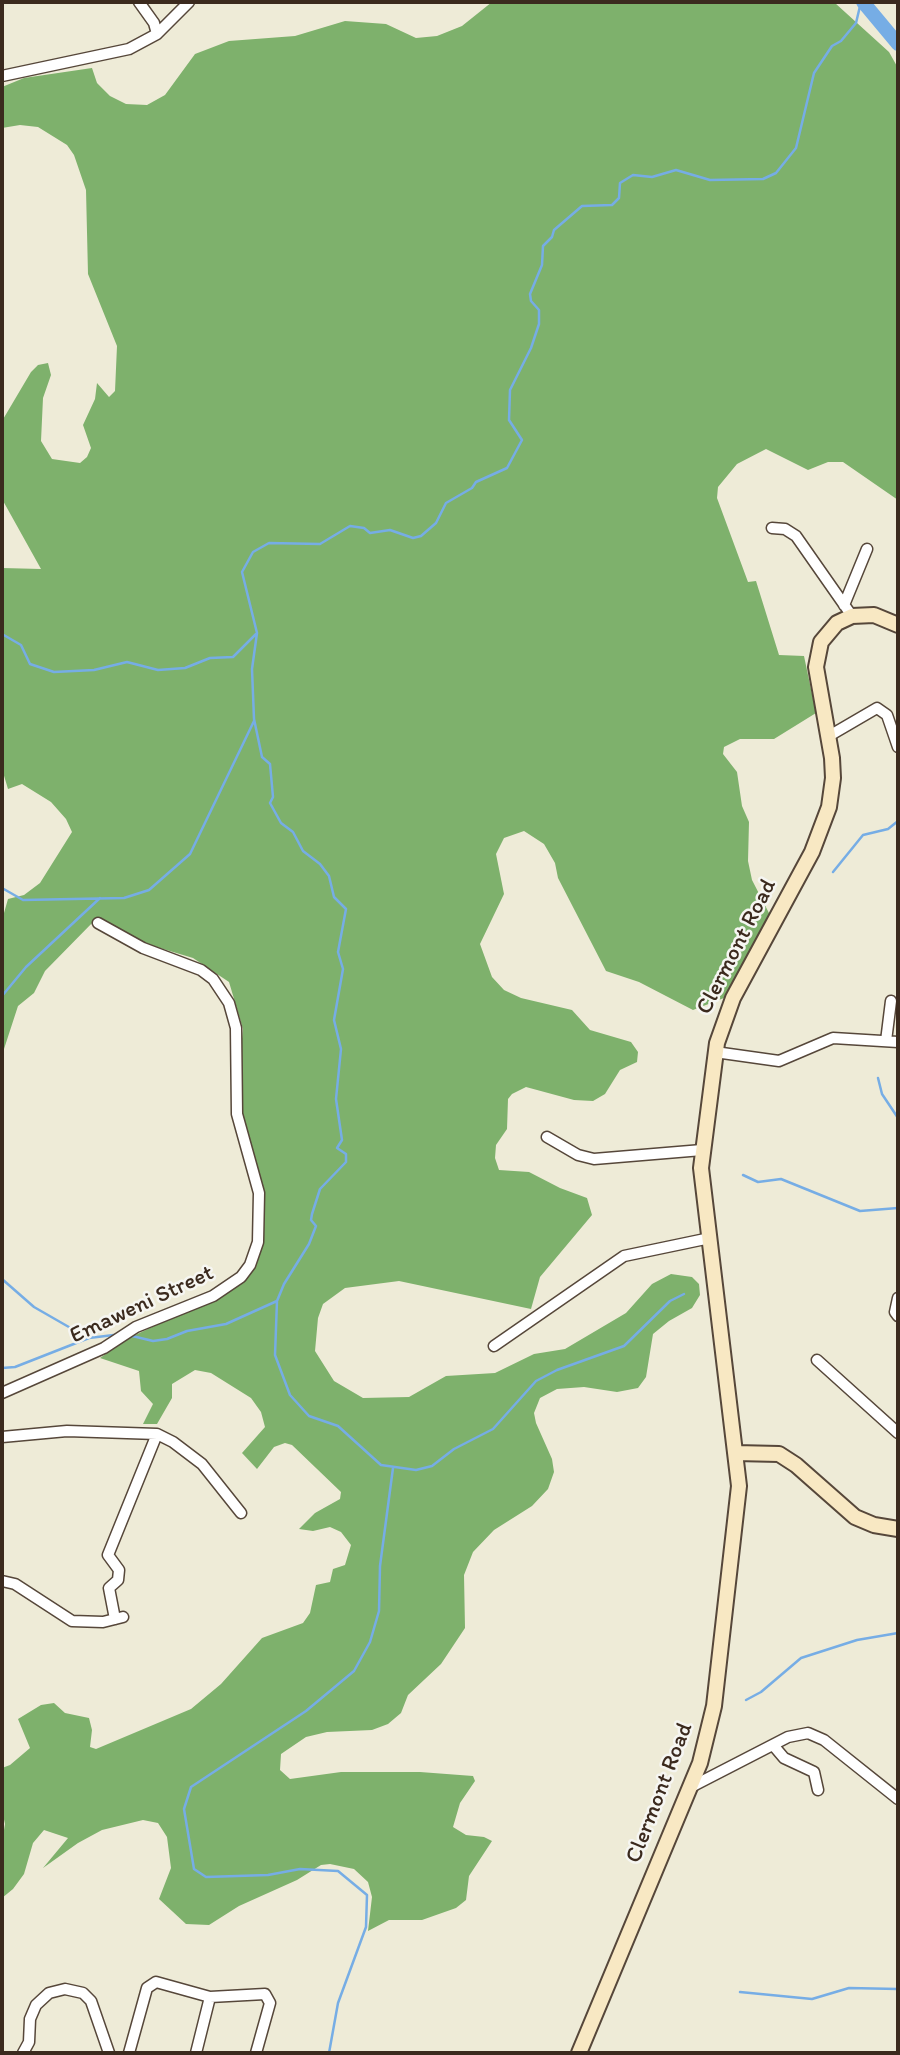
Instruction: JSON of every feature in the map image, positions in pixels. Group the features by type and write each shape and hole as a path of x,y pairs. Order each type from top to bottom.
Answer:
{"street":[{"path":"139,2 154,23 158,34"},
{"path":"2,76 107,55 140,44 158,34 189,2"},
{"path":"772,528 785,529 796,536 848,610 874,615 898,625"},
{"path":"848,610 867,549"},
{"name":"Clermont Road","path":"579,2053 706,1745 714,1706 739,1486 702,1188 702,1150 715,1052 733,998 812,852 826,817 833,778 829,736 816,667 817,655 828,632 848,610"},
{"path":"829,736 877,708 887,715 898,747"},
{"name":"Emaweni Street","path":"2,1393 118,1339 131,1330 196,1305 241,1277 250,1265 258,1242 259,1194 237,1114 236,1028 229,1003 213,979 201,970 143,948 98,923"},
{"path":"886,1041 891,1001"},
{"path":"715,1052 779,1061 829,1039 898,1042"},
{"path":"547,1136 578,1155 594,1159 702,1150"},
{"path":"494,1346 624,1256 710,1238"},
{"path":"898,1298 895,1312 898,1316"},
{"path":"817,1360 898,1433"},
{"path":"2,1437 67,1431 157,1434 173,1442 202,1464 241,1513"},
{"path":"2,1581 15,1584 72,1621 119,1618 109,1588 118,1580 119,1570 108,1555 157,1434"},
{"path":"736,1454 779,1454 796,1465 855,1517 874,1525 898,1529"},
{"path":"688,1788 773,1745 795,1735 808,1733 819,1737 898,1799"},
{"path":"773,1745 789,1761 814,1772 818,1790"},
{"path":"130,2053 149,1985 159,1982 210,1997 262,1993 270,2003 256,2053"},
{"path":"23,2053 29,2042 30,2019 36,2005 49,1993 65,1989 83,1993 92,2001 109,2053"},
{"path":"196,2053 210,1997"}],"green space":[{"path":"492,2 835,3 889,52 898,68 898,500 843,462 828,462 808,470 766,449 737,464 718,487 717,498 748,582 756,581 779,655 804,656 816,713 774,739 740,739 724,747 723,754 737,772 742,806 749,822 748,861 752,880 770,915 724,998 693,1010 639,982 606,971 558,878 555,863 544,844 524,831 504,838 496,854 504,894 480,944 492,977 504,990 521,998 572,1010 590,1030 631,1042 638,1052 637,1062 620,1070 605,1094 593,1101 574,1100 526,1087 508,1099 507,1129 496,1145 495,1158 499,1170 529,1172 587,1198 592,1215 540,1277 531,1309 399,1281 345,1288 323,1304 318,1318 315,1351 334,1381 363,1398 409,1397 446,1376 495,1373 534,1354 565,1349 626,1313 652,1284 671,1274 692,1277 699,1284 700,1295 692,1308 653,1334 646,1377 638,1388 617,1392 584,1387 557,1389 540,1398 534,1413 552,1459 554,1472 548,1489 532,1506 494,1530 473,1552 464,1575 465,1628 441,1664 408,1695 401,1713 388,1724 372,1730 327,1732 306,1737 281,1754 280,1770 290,1779 341,1772 420,1772 473,1776 475,1781 460,1803 453,1827 466,1835 492,1841 469,1876 466,1900 456,1908 422,1920 389,1920 368,1931 372,1897 368,1882 354,1869 330,1864 321,1865 297,1880 239,1906 209,1925 186,1924 159,1899 171,1868 167,1837 158,1823 143,1820 102,1830 43,1868 68,1838 44,1830 33,1843 24,1874 2,1898 2,1842 5,1824 2,1810 2,1768 10,1765 30,1748 18,1719 41,1705 54,1703 65,1713 89,1718 92,1730 90,1747 96,1749 191,1709 221,1684 262,1638 303,1623 310,1613 316,1585 330,1582 333,1569 345,1565 351,1545 341,1532 330,1527 313,1531 299,1529 315,1513 340,1499 341,1492 292,1445 285,1443 274,1447 257,1469 242,1453 265,1427 261,1412 251,1398 211,1373 195,1370 172,1384 172,1398 157,1424 143,1424 153,1404 141,1391 139,1371 100,1358 131,1337 218,1296 249,1274 261,1250 264,1199 247,1143 240,1103 239,1068 243,1029 229,982 193,958 150,945 96,919 45,971 34,993 18,1006 4,1049 2,1047 2,920 8,899 24,895 40,883 72,832 66,819 51,802 22,784 8,789 2,769 2,568 41,569 2,499 2,421 31,372 38,365 48,363 51,375 43,398 41,441 52,459 80,463 91,448 83,425 95,399 97,383 109,397 115,391 117,346 88,274 86,190 74,155 67,145 38,127 20,125 2,128 2,87 24,78 92,68 97,83 110,96 126,104 147,105 165,95 195,54 229,41 295,36 345,21 386,24 416,38 437,36 462,26"}],"waterway":[{"path":"684,1294 670,1301 624,1346 557,1370 536,1381 493,1429 454,1449 432,1466 416,1470 381,1465 338,1426 309,1416 290,1395 275,1355 277,1301 316,1226 311,1220 320,1189 346,1162 346,1154 337,1148 342,1140 336,1099 341,1049 334,1020 343,969 338,952 346,909 334,897 329,876 320,864 303,851 293,832 281,823 270,803 273,797 270,764 262,757 254,719 252,669 257,633 242,572 253,552 269,543 320,544 350,526 364,528 370,533 390,530 413,538 421,536 436,523 446,503 472,488 476,482 507,468 522,440 509,420 510,390 531,348 539,324 539,310 531,301 530,294 542,265 543,246 552,237 554,230 582,206 612,205 619,198 620,183 633,175 652,177 676,170 710,180 763,179 776,173 796,148 814,73 832,46 841,41 856,23 861,2"},
{"path":"863,2 898,44"},
{"path":"2,634 21,645 30,664 54,672 94,670 127,662 158,670 185,668 210,658 233,657 256,634"},
{"path":"2,888 23,900 124,898 149,890 190,854 254,721"},
{"path":"833,872 863,835 888,829 898,821"},
{"path":"2,996 26,967 100,898"},
{"path":"878,1078 882,1094 898,1118"},
{"path":"743,1175 758,1182 781,1179 860,1211 898,1208"},
{"path":"2,1279 34,1307 88,1338"},
{"path":"128,1335 153,1341 167,1339 187,1331 226,1324 277,1301"},
{"path":"2,1368 15,1367 89,1338 122,1334"},
{"path":"329,2053 338,2003 366,1927 367,1895 338,1871 300,1869 268,1875 206,1877 194,1869 184,1809 191,1787 306,1711 354,1671 370,1642 379,1611 380,1566 393,1468"},
{"path":"746,1700 761,1692 801,1658 857,1640 898,1633"},
{"path":"740,1992 812,1999 849,1988 898,1989"}]}
